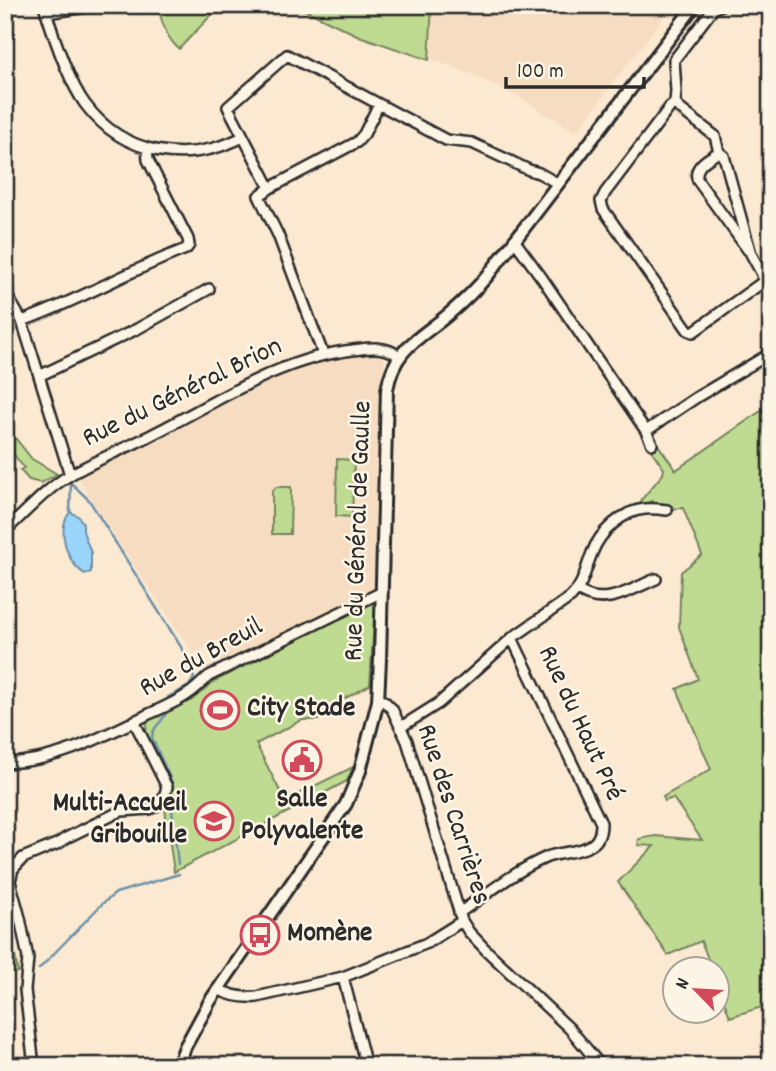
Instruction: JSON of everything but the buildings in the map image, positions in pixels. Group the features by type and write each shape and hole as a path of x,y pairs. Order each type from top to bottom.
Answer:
{"street":[{"name":"Rue du Général de Gaulle","path":"178,1066 195,1026 240,956 346,804 360,771 378,701 387,390 392,367 409,346 453,311 475,289 695,5"},
{"path":"721,5 713,9 674,60 675,103 715,136 719,152 724,156 751,254"},
{"path":"87,7 45,9 68,71 84,102 109,128 147,148 176,153 225,146 243,136"},
{"path":"271,188 228,107 287,55 446,140 472,143 557,183"},
{"path":"675,103 601,201 603,209 690,332 763,282 762,274 751,254 695,175 697,169 719,152"},
{"path":"323,354 278,235 259,196 357,142 379,104"},
{"path":"22,321 186,249 188,239 148,160 147,148"},
{"path":"514,240 646,431 652,444"},
{"path":"39,376 137,329 209,289"},
{"path":"5,292 22,321 70,475"},
{"name":"Rue du Général Brion","path":"5,531 70,475 255,380 323,354 379,347 399,356"},
{"path":"646,431 771,353"},
{"path":"401,727 439,703 512,638 578,590 592,552 607,529 634,511 667,510"},
{"path":"578,590 592,598 608,598 656,579"},
{"name":"Rue du Breuil","path":"7,881 23,858 59,844 121,811 150,808 162,803 167,787 134,721 188,695 209,676 382,592"},
{"name":"Rue du Haut Pré","path":"218,989 245,998 257,998 343,977 427,943 514,875 548,857 590,846 596,841 601,832 601,823 512,638"},
{"name":"Rue des Carrières","path":"378,701 384,701 392,709 407,741 461,917 469,932 570,1030 601,1066"},
{"path":"5,763 22,763 50,757 134,721"},
{"path":"7,881 20,919 28,958 24,990 34,1066"},
{"path":"343,977 366,1066"}],"shaded area":[{"path":"415,5 673,5 576,132 525,101 474,75 411,52"},
{"path":"351,355 381,356 385,366 378,590 222,666 212,644 194,654 127,555 79,477 157,440 229,398 287,371"}],"green space":[{"path":"159,5 221,5 179,49 165,29"},
{"path":"295,5 432,5 429,60 359,36"},
{"path":"771,404 771,1004 730,1017 730,956 707,956 701,941 668,955 618,882 654,846 638,845 639,839 655,836 702,840 673,798 665,801 663,797 711,769 677,689 698,679 679,627 681,572 702,555 683,508 662,508 652,501 640,505 664,469 649,447 656,442 676,470"},
{"path":"5,425 32,459 57,474 41,483 29,480 20,470 24,468 5,446"},
{"path":"337,459 354,460 352,517 336,516"},
{"path":"276,487 291,487 290,534 272,534 272,492"},
{"path":"375,601 370,685 340,701 342,708 339,709 336,703 316,713 318,720 302,720 256,744 282,795 292,797 353,767 347,781 174,872 165,809 171,797 146,732 151,718 192,700 213,682"},
{"path":"5,911 8,918 18,972 5,973"}],"water":[{"path":"70,512 78,516 83,523 91,553 91,572 85,574 73,562 66,546 64,528"}],"waterway":[{"path":"71,483 89,500 181,647 194,678 189,686 168,697"},
{"path":"70,512 71,484"},
{"path":"166,712 152,738 173,785"},
{"path":"174,802 172,810 178,864"},
{"path":"39,969 116,893 179,874"}],"place":[{"name":"City Stade","path":"220,710"},
{"name":"Salle Polyvalente","path":"302,760"},
{"name":"Multi-Accueil Gribouille","path":"214,821"},
{"name":"Momène","path":"260,935"}]}
